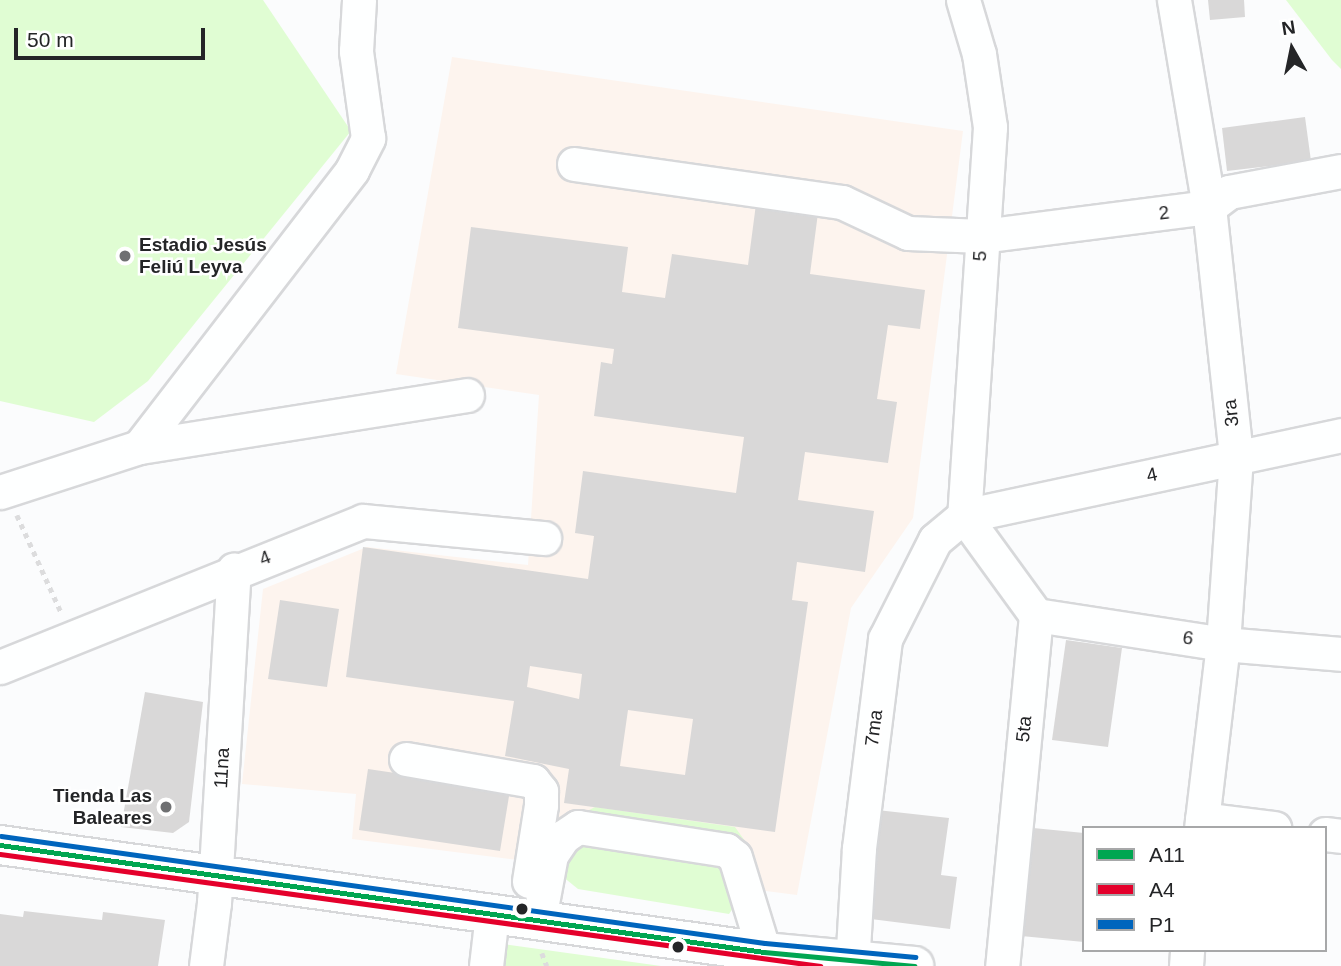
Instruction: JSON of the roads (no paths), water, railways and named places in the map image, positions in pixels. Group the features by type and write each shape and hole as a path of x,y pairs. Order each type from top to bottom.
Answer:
{"main road":[{"path":"0,845 524,926 853,963 914,966"}],"street":[{"path":"139,447 352,170 368,138 356,51 359,0"},
{"name":"5","path":"963,0 979,54 990,127 964,516"},
{"name":"3ra","path":"1174,0 1209,207 1236,457 1223,644 1202,823"},
{"name":"2","path":"574,163 842,202 908,233 982,236 1209,207 1229,192 1341,171"},
{"path":"2,490 139,447 467,395"},
{"name":"4","path":"964,516 1341,435"},
{"path":"964,516 1036,615"},
{"name":"7ma","path":"853,963 859,848 885,639 935,540 964,516"},
{"name":"4","path":"0,667 234,570 363,521 544,538"},
{"name":"11na","path":"206,966 216,877 234,570"},
{"name":"6","path":"1036,615 1223,644 1341,654"},
{"name":"5ta","path":"1002,966 1036,615"},
{"path":"407,759 533,781 541,791 524,926"},
{"path":"1202,823 1245,826"},
{"path":"486,966 524,926 551,855 563,837 578,827 726,850 736,857 764,952"}],"place":[{"name":"Estadio Jesús Feliú Leyva","path":"125,256"},
{"name":"Tienda Las Baleares","path":"166,807"}]}
